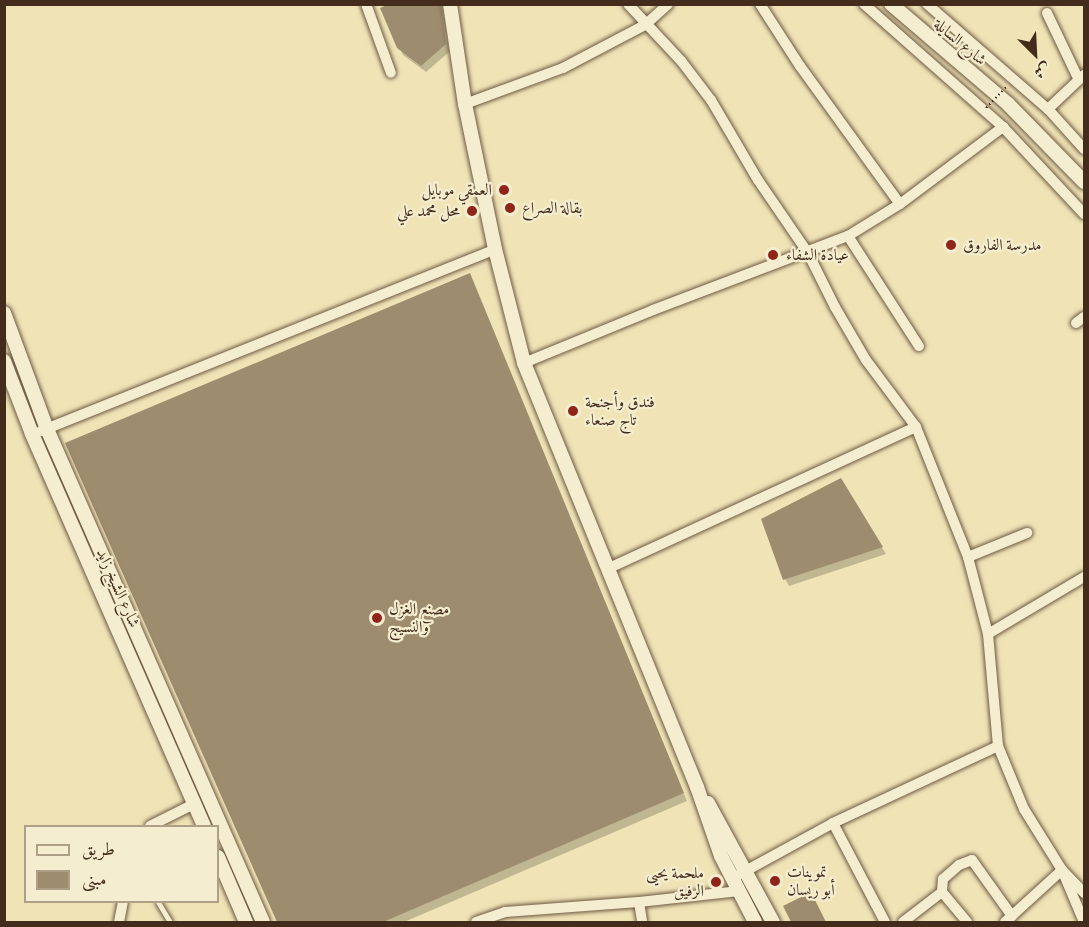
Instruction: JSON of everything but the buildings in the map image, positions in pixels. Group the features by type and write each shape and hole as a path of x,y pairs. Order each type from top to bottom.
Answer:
{"main road":[{"path":"450,4 465,104 495,249 524,363 697,787 731,878 755,922"},
{"name":"شارع السايلة","path":"891,4 1008,104 1084,182"},
{"path":"4,314 46,429 263,922"},
{"name":"شارع الشيخ زايد","path":"4,361 32,434 204,825"},
{"path":"697,787 723,828 772,922"},
{"path":"219,859 246,922"}],"street":[{"path":"628,4 645,25 682,62 711,100 758,180 808,253 835,307 866,360 916,427 968,557 988,634 998,746 1024,809 1062,870 1084,922"},
{"path":"465,104 563,68 645,25 669,4"},
{"path":"760,4 800,66 900,204"},
{"path":"864,4 1003,127 1084,214"},
{"path":"927,4 1048,109 1084,149"},
{"path":"366,5 391,73"},
{"path":"1047,12 1082,77 1048,109"},
{"path":"524,363 653,310 848,236 900,204 1003,127"},
{"path":"848,236 919,346"},
{"path":"32,434 495,249"},
{"path":"607,569 916,427"},
{"path":"968,557 1027,533"},
{"path":"988,634 1084,577"},
{"path":"731,878 833,823 998,746"},
{"path":"152,825 194,804"},
{"path":"833,823 885,922"},
{"path":"967,922 942,892 943,879 959,865 972,860 1009,919 1062,870"},
{"path":"1062,870 1084,893"},
{"path":"476,922 505,912 639,902 739,891"},
{"path":"903,922 942,892"},
{"path":"639,902 642,922"},
{"path":"119,922 123,903"}],"lane":[{"path":"159,903 170,922"}],"path":[{"path":"986,108 1006,86"}],"place":[{"name":"العمقي موبايل","path":"504,190"},
{"name":"بقالة الصراع","path":"510,208"},
{"name":"محل محمد علي","path":"472,211"},
{"name":"مدرسة الفاروق","path":"951,245"},
{"name":"عيادة الشفاء","path":"773,255"},
{"name":"فندق وأجنحة تاج صنعاء","path":"573,411"},
{"name":"مصنع الغزل والنسيج","path":"377,618"},
{"name":"تموينات أبو ريسان","path":"775,881"},
{"name":"ملحمة يحيى الرفيق","path":"716,882"}]}
